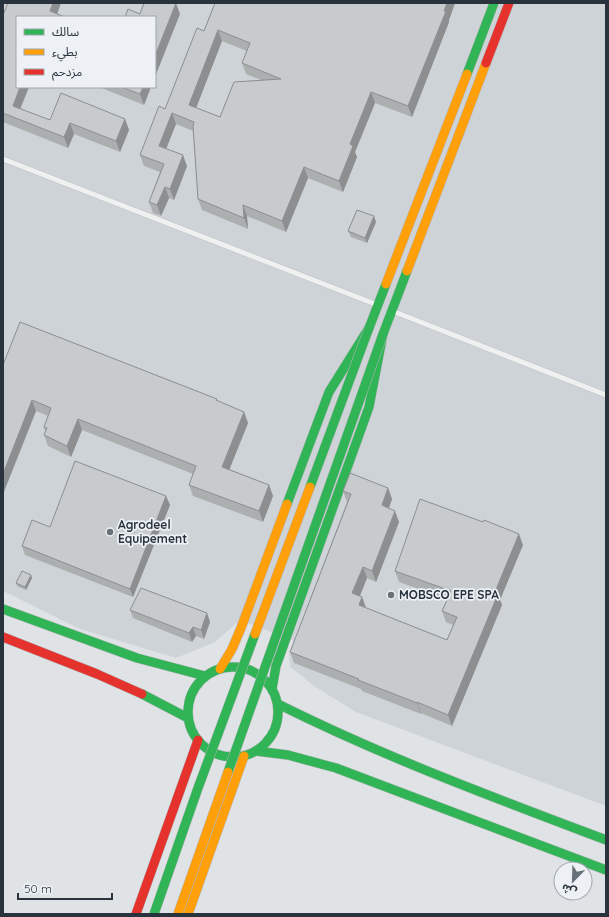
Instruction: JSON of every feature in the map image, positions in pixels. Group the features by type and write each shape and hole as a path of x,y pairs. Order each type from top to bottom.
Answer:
{"highway":[{"path":"154,914 198,788 369,328 494,3"},
{"path":"178,914 383,334 509,3"},
{"path":"220,669 232,649 241,628 329,392 369,328"},
{"path":"272,689 276,666 369,407 383,334"},
{"path":"3,609 137,658 170,668 205,676"},
{"path":"3,637 129,688 188,718"},
{"path":"231,667 244,668 255,672 264,679 272,689 278,704 278,718 270,739 256,751 244,756 231,758 218,755 207,749 191,730 188,718 188,706 191,695 196,685 205,676 220,669 231,667"},
{"path":"278,704 343,736 422,769 606,840"},
{"path":"136,914 198,740"},
{"path":"256,751 293,755 328,766 410,795 606,870"},
{"path":"188,914 244,756"}],"lane":[{"path":"3,159 606,395"}],"shaded area":[{"path":"3,3 606,3 606,806 356,712 317,688 290,667 289,653 294,641 240,620 215,642 176,658 80,629 3,591"}],"building":[{"path":"8,3 53,3 50,11 62,16 16,16 16,88 20,88 13,106 50,120 61,93 125,119 116,141 70,123 64,137 3,113 3,15"},
{"path":"144,3 176,3 156,53 156,16 125,16 128,9 140,14"},
{"path":"215,3 447,3 444,11 446,11 408,106 371,92 350,144 353,146 339,181 304,167 282,221 243,205 244,218 198,199 193,126 194,122 172,113 159,146 183,155 170,189 165,187 157,205 149,202 164,164 140,155 159,106 165,109 197,28 204,31","holes":["218,30 250,43 242,63 281,79 234,82 220,117 189,105"]},
{"path":"124,88 143,88 140,94"},
{"path":"357,210 374,216 365,238 348,231"},
{"path":"20,322 217,399 216,400 244,412 222,467 269,485 259,511 189,485 196,466 78,419 67,446 44,435 47,428 44,427 51,408 32,400 3,474 3,365"},
{"name":"Agrodeel Equipement","path":"75,461 166,496 130,589 22,546 32,520 50,527"},
{"path":"350,473 388,488 382,505 395,511 372,571 363,567 352,593 362,597 359,605 447,640 457,617 442,611 451,591 395,571 420,499 483,522 484,520 519,534 495,592 498,594 448,715 290,652 351,494 343,491"},
{"path":"22,571 31,575 25,587 16,583"},
{"path":"141,588 207,613 201,630 193,627 189,633 130,610"}],"traffic: fast":[{"path":"467,74 494,3"},
{"path":"272,689 276,666 369,407 383,334 407,271"},
{"path":"287,504 329,392 369,328 386,284"},
{"path":"310,487 369,328"},
{"path":"228,772 383,334"},
{"path":"3,609 137,658 205,676"},
{"path":"154,914 198,788 255,634"},
{"path":"233,667 250,670 265,680 275,695 278,712 275,729 265,744 250,754 233,757 216,754 201,744 191,729 188,712 191,695 201,680 216,670 233,667"},
{"path":"142,694 188,718"},
{"path":"278,704 358,742 481,792 606,840"},
{"path":"256,751 288,755 336,768 606,870"}],"traffic: slow":[{"path":"407,271 486,63"},
{"path":"386,284 467,74"},
{"path":"255,634 310,487"},
{"path":"220,669 232,649 241,628 287,504"},
{"path":"188,914 244,756"},
{"path":"178,914 228,772"}],"traffic: jam":[{"path":"486,63 509,3"},
{"path":"3,637 97,674 142,694"},
{"path":"136,914 198,740"}],"place":[{"name":"Agrodeel Equipement","path":"110,532"},
{"name":"MOBSCO EPE SPA","path":"391,595"}]}
